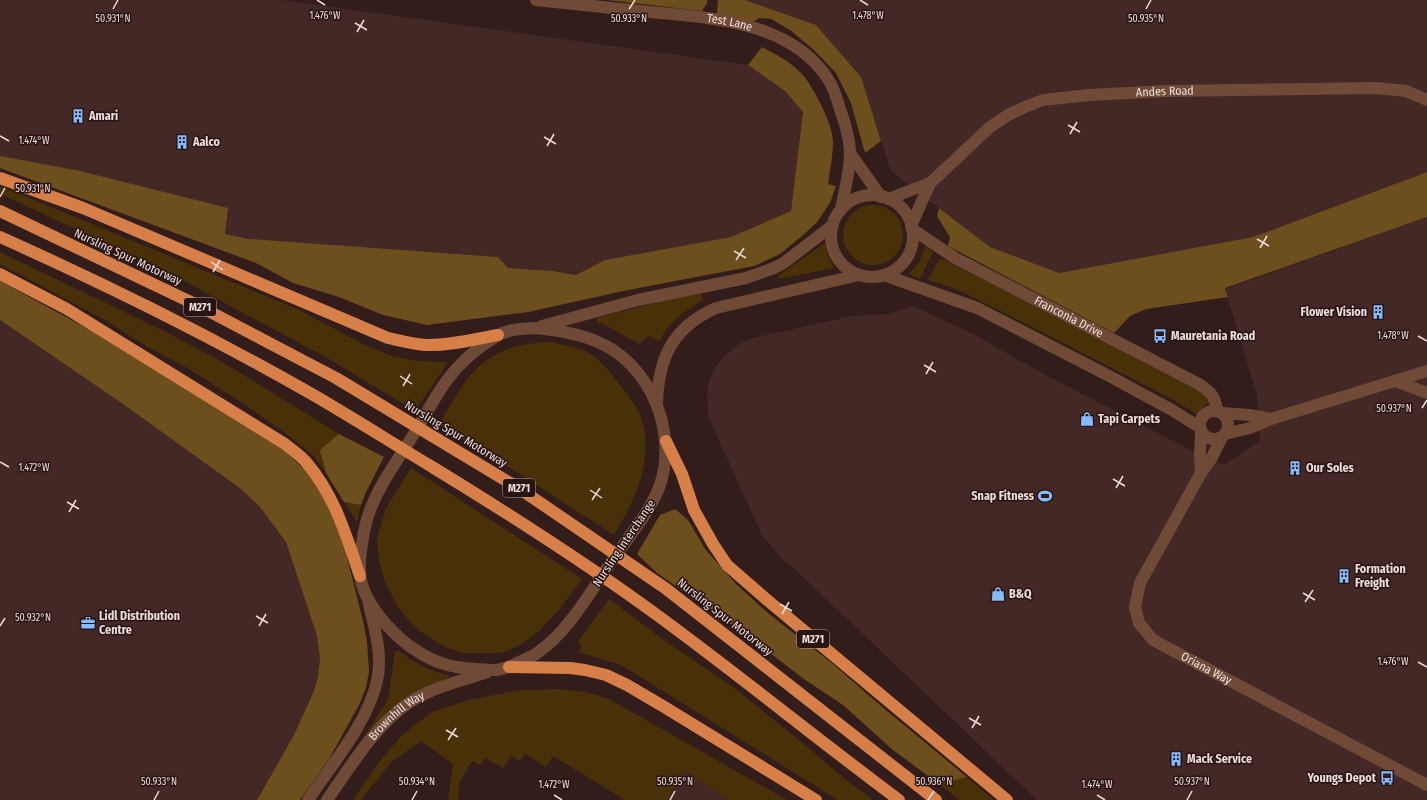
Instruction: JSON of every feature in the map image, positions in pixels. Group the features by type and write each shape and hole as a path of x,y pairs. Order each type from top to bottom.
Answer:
{"highway":[{"path":"0,178 83,208 388,338 408,343 426,345 442,344 498,335"},
{"name":"Nursling Spur Motorway","path":"0,211 199,306 336,378 520,489 665,588 936,800"},
{"name":"M271","path":"0,236 96,280 203,335 371,430 490,503 581,562 656,615 806,728 898,800"},
{"path":"0,274 67,309 285,444 305,461 323,485 337,512 360,576"},
{"name":"M271","path":"666,441 682,474 694,510 712,544 727,565 1007,800"},
{"path":"509,667 570,668 606,675 653,700 816,800"}],"street":[{"name":"Test Lane","path":"536,0 712,18 744,24 775,35 796,48 816,64 829,80 845,124 850,153 841,210"},
{"name":"Andes Road","path":"912,227 930,183 990,127 1025,106 1043,100 1089,95 1168,91 1376,88 1406,91 1427,100"},
{"name":"Test Lane","path":"850,153 884,198"},
{"name":"Andes Road","path":"884,198 930,183"},
{"path":"870,196 884,198 898,206 906,215 912,227 911,248 901,265 884,275 869,277 850,271 842,264 836,256 832,246 831,236 833,225 841,210 849,203 859,198 870,196"},
{"path":"535,328 638,300 746,278 774,268 785,262 833,225"},
{"name":"Franconia Drive","path":"912,227 955,258 1207,389 1214,396 1219,412"},
{"path":"657,406 661,367 666,354 682,332 704,313 739,302 859,275"},
{"path":"884,275 977,308 1172,410 1200,429 1208,438 1212,439 1250,428 1270,419 1427,371"},
{"name":"Nursling Interchange","path":"535,328 559,330 600,342 627,360 649,388 657,406 666,441 664,468 660,485 654,498 580,608 563,630 537,653 509,667 494,670 464,669 440,664 419,653 406,644 383,620 369,602 360,576 362,544 367,519 373,501 439,393 458,367 471,355 498,335 516,329 535,328"},
{"path":"1395,382 1427,393"},
{"path":"1201,473 1200,429 1201,418 1204,414 1212,410 1219,412 1249,414 1270,419"},
{"path":"1219,412 1227,420 1228,425 1223,435"},
{"name":"Oriana Way","path":"1223,435 1140,584 1135,607 1139,624 1153,640 1427,785"},
{"name":"Brownhill Way","path":"308,800 355,732 369,704 377,681 378,660 375,632 369,602"},
{"name":"Brownhill Way","path":"327,800 370,740 389,719 410,702 432,690 494,670"}],"shaded area":[{"path":"0,0 281,0 748,65 785,91 803,112 791,211 731,237 605,260 576,275 553,271 508,268 498,257 257,240 225,234 228,209 0,156"},
{"path":"607,0 707,0 707,3 702,11"},
{"path":"718,0 745,0 816,25 861,77 881,141 865,153 851,103 836,73 814,50 790,30 771,19 759,18 752,23 717,14"},
{"path":"745,0 1427,0 1427,172 1253,237 1058,273 990,247 891,171 861,77 816,25"},
{"path":"762,47 787,61 805,77 816,94 830,125 833,146 828,184 836,186 830,203 817,222 780,254 754,266 623,291 528,312 427,325 383,315 339,297 293,283 256,263 0,168 0,156 80,171 228,208 225,234 249,239 498,257 508,268 553,271 576,275 605,260 731,237 791,211 803,112 785,91 748,65"},
{"path":"1427,172 1427,217 1225,288 1228,297 1146,309 1130,316 1114,333 948,246 950,237 937,216 939,208 990,247 1059,273 1253,237"},
{"path":"0,186 297,309 365,345 391,356 417,361 448,362 415,411 329,359 158,267 0,194"},
{"path":"867,205 879,205 890,210 898,218 903,229 901,247 890,260 879,265 867,265 856,260 848,252 843,241 843,229 848,218 856,210"},
{"path":"1427,217 1427,800 1037,800 800,574 781,558 762,535 708,414 707,391 715,367 724,356 743,342 753,338 853,316 888,314 913,306 973,334 1051,378 1187,448 1224,465 1260,441 1257,395 1225,289"},
{"path":"825,243 827,254 834,268 778,279 779,275"},
{"path":"925,246 933,252 920,279 909,274 920,261"},
{"path":"0,252 168,333 224,363 339,434 321,450 326,473 314,456 280,429 239,401 189,369 148,347 105,320 0,264"},
{"path":"940,258 1051,312 1199,388 1212,403 1206,404 1198,414 1195,413 1172,399 1003,312 956,289 928,280"},
{"path":"0,281 90,330 276,443 315,481 339,525 363,621 367,642 369,671 366,688 359,705 329,759 300,800 257,800 294,735 314,691 318,677 320,658 317,636 286,542 260,507 241,489 123,404 0,320"},
{"path":"701,291 703,300 672,323 663,334 660,341 649,336 639,344 613,329 597,322 597,318"},
{"path":"0,320 123,404 241,489 260,507 286,542 317,636 320,658 318,677 314,691 294,735 257,800 0,800"},
{"path":"553,342 586,351 597,359 607,369 636,406 642,421 646,451 644,466 635,495 614,535 493,457 439,425 460,389 471,375 495,354 511,348 530,344"},
{"path":"339,434 384,457 361,505 344,502 326,473 320,450"},
{"path":"411,468 582,579 559,610 539,631 522,644 501,653 463,653 446,647 421,632 410,622 398,607 385,582 379,559 377,538 386,508"},
{"path":"344,502 361,505 357,522"},
{"path":"675,509 688,520 705,549 736,584 769,614 833,664 967,777 939,784 893,750 843,705 804,679 741,631 657,573 637,554 660,515"},
{"path":"609,599 665,641 733,687 845,779 873,800 838,800 621,665 579,652 581,645 578,641"},
{"path":"395,651 399,651 411,660 429,669 451,676 410,698 362,740 386,703 389,694"},
{"path":"559,689 585,692 609,699 787,800 728,800 686,771 667,800 625,800 553,756 546,767 525,754 520,761 511,756 503,768 485,758 480,765 472,761 459,783 458,800 448,800 453,764 421,741 391,762 361,800 353,800 379,762 402,735 432,712 469,700 521,690"},
{"path":"686,771 728,800 667,800"},
{"path":"967,777 994,800 960,800 939,784"}],"place":[{"name":"Amari","path":"78,116"},
{"name":"Aalco","path":"182,142"},
{"name":"Flower Vision","path":"1378,312"},
{"name":"Mauretania Road","path":"1160,336"},
{"name":"Tapi Carpets","path":"1087,419"},
{"name":"Our Soles","path":"1295,468"},
{"name":"Snap Fitness","path":"1045,496"},
{"name":"Formation Freight","path":"1344,576"},
{"name":"B&Q","path":"998,594"},
{"name":"Lidl Distribution Centre","path":"88,623"},
{"name":"Mack Service","path":"1176,759"},
{"name":"Youngs Depot","path":"1387,778"}]}
